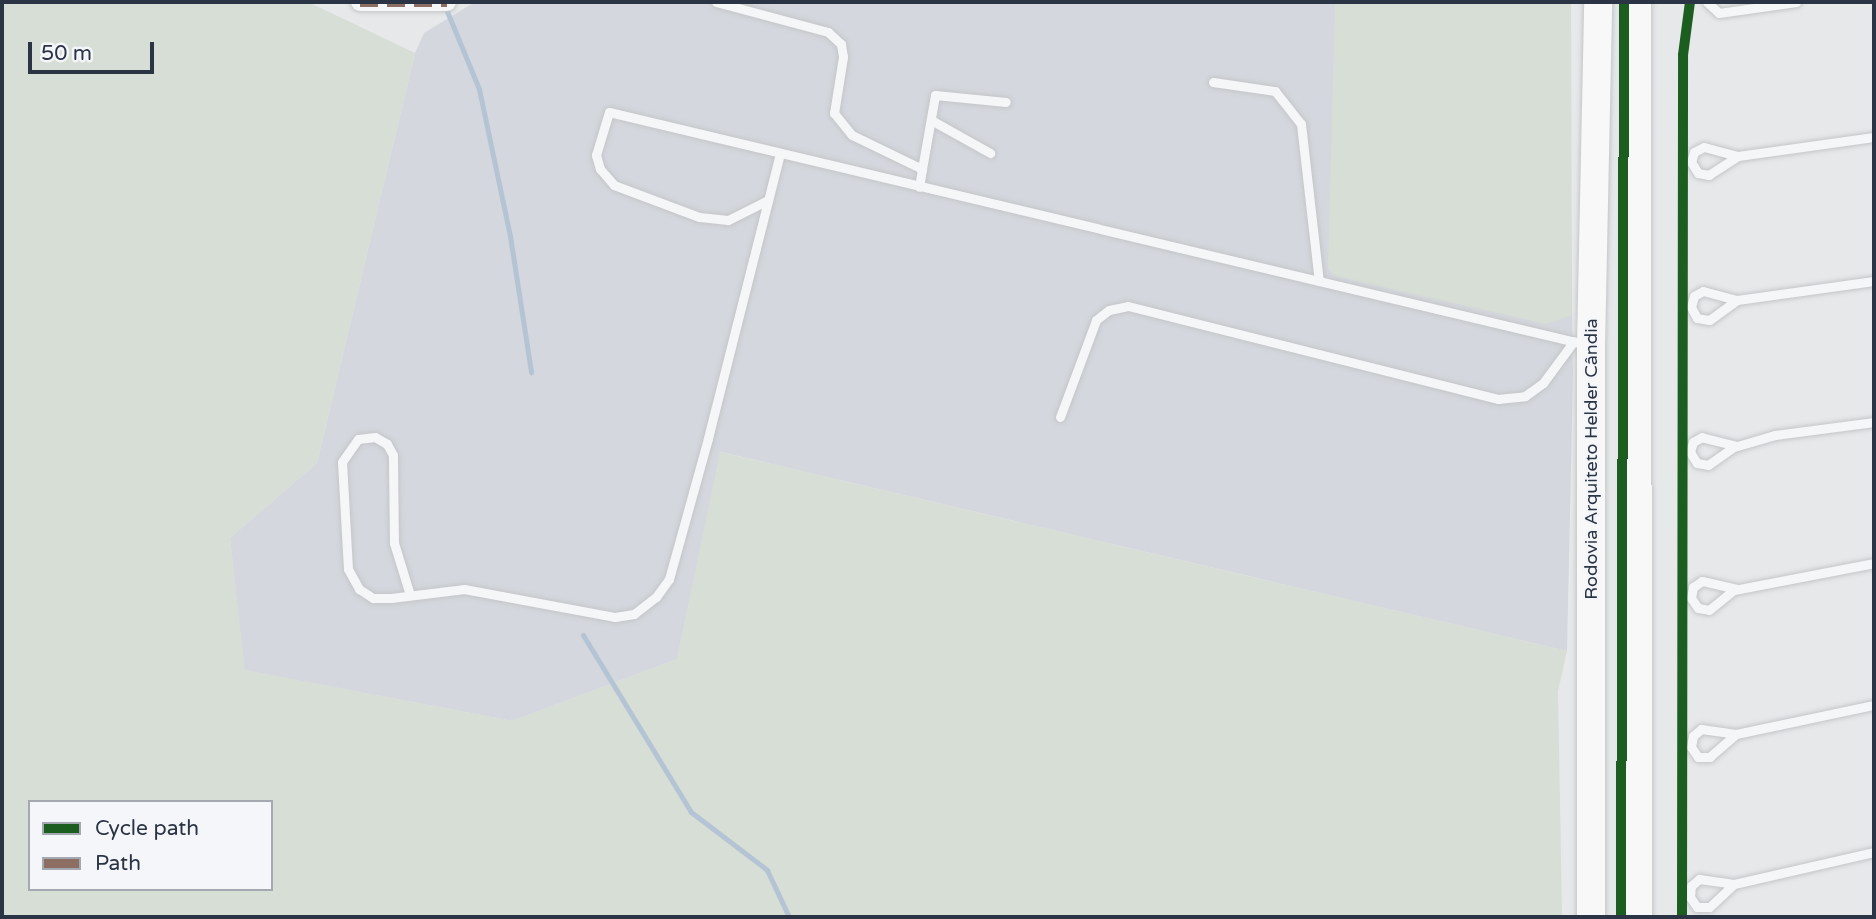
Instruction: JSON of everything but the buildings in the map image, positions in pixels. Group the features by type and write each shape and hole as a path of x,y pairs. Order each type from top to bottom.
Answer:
{"main road":[{"name":"Rodovia Arquiteto Helder Cândia","path":"1591,917 1583,343 1598,2"},
{"path":"1637,2 1638,917"}],"street":[{"path":"360,2 447,2"}],"lane":[{"path":"716,2 828,32 841,44 843,57 834,113 852,135 922,169"},
{"path":"1707,2 1719,13 1796,2"},
{"path":"1746,2 1760,7"},
{"path":"1213,82 1275,91 1301,124 1319,281"},
{"path":"919,187 935,95 1006,102"},
{"path":"768,200 728,220 699,217 614,185 600,169 596,155 609,112 1583,343"},
{"path":"930,120 990,153"},
{"path":"1738,156 1709,175 1698,173 1691,162 1694,152 1703,147 1738,156 1874,137"},
{"path":"410,595 394,543 393,455 387,444 375,436 358,439 342,462 348,569 359,589 373,598 410,595 464,589 615,617 634,614 656,597 669,579 780,153"},
{"path":"1737,300 1709,320 1697,318 1691,307 1694,296 1703,291 1737,300 1874,281"},
{"path":"1060,417 1096,320 1109,310 1128,306 1498,399 1524,396 1544,383 1583,343"},
{"path":"1737,446 1702,437 1693,442 1690,452 1697,463 1708,465 1737,446 1775,435 1874,422"},
{"path":"1737,589 1709,610 1698,608 1691,598 1693,587 1702,581 1737,589 1874,563"},
{"path":"1736,734 1710,757 1699,757 1691,747 1692,736 1701,729 1736,734 1874,705"},
{"path":"1734,884 1709,907 1697,906 1689,897 1691,886 1699,879 1734,884 1874,852"}],"shaded area":[{"path":"2,2 308,2 415,53 317,463 230,538 245,670 512,721 677,659 720,452 1567,651 1558,691 1562,917 2,917"},
{"path":"475,2 1568,2 1573,374 1567,651 721,452 677,659 512,721 244,670 230,538 317,463 415,53 424,33"},
{"path":"1335,2 1571,2 1572,315 1546,324 1334,276 1328,268"}],"waterway":[{"path":"444,4 479,89 510,236 531,372"},
{"path":"583,635 691,812 767,870 789,917"}],"marked path":[{"path":"360,2 447,2"}],"cycle path":[{"path":"1621,917 1624,2"},
{"path":"1682,917 1683,55 1690,2"}]}
